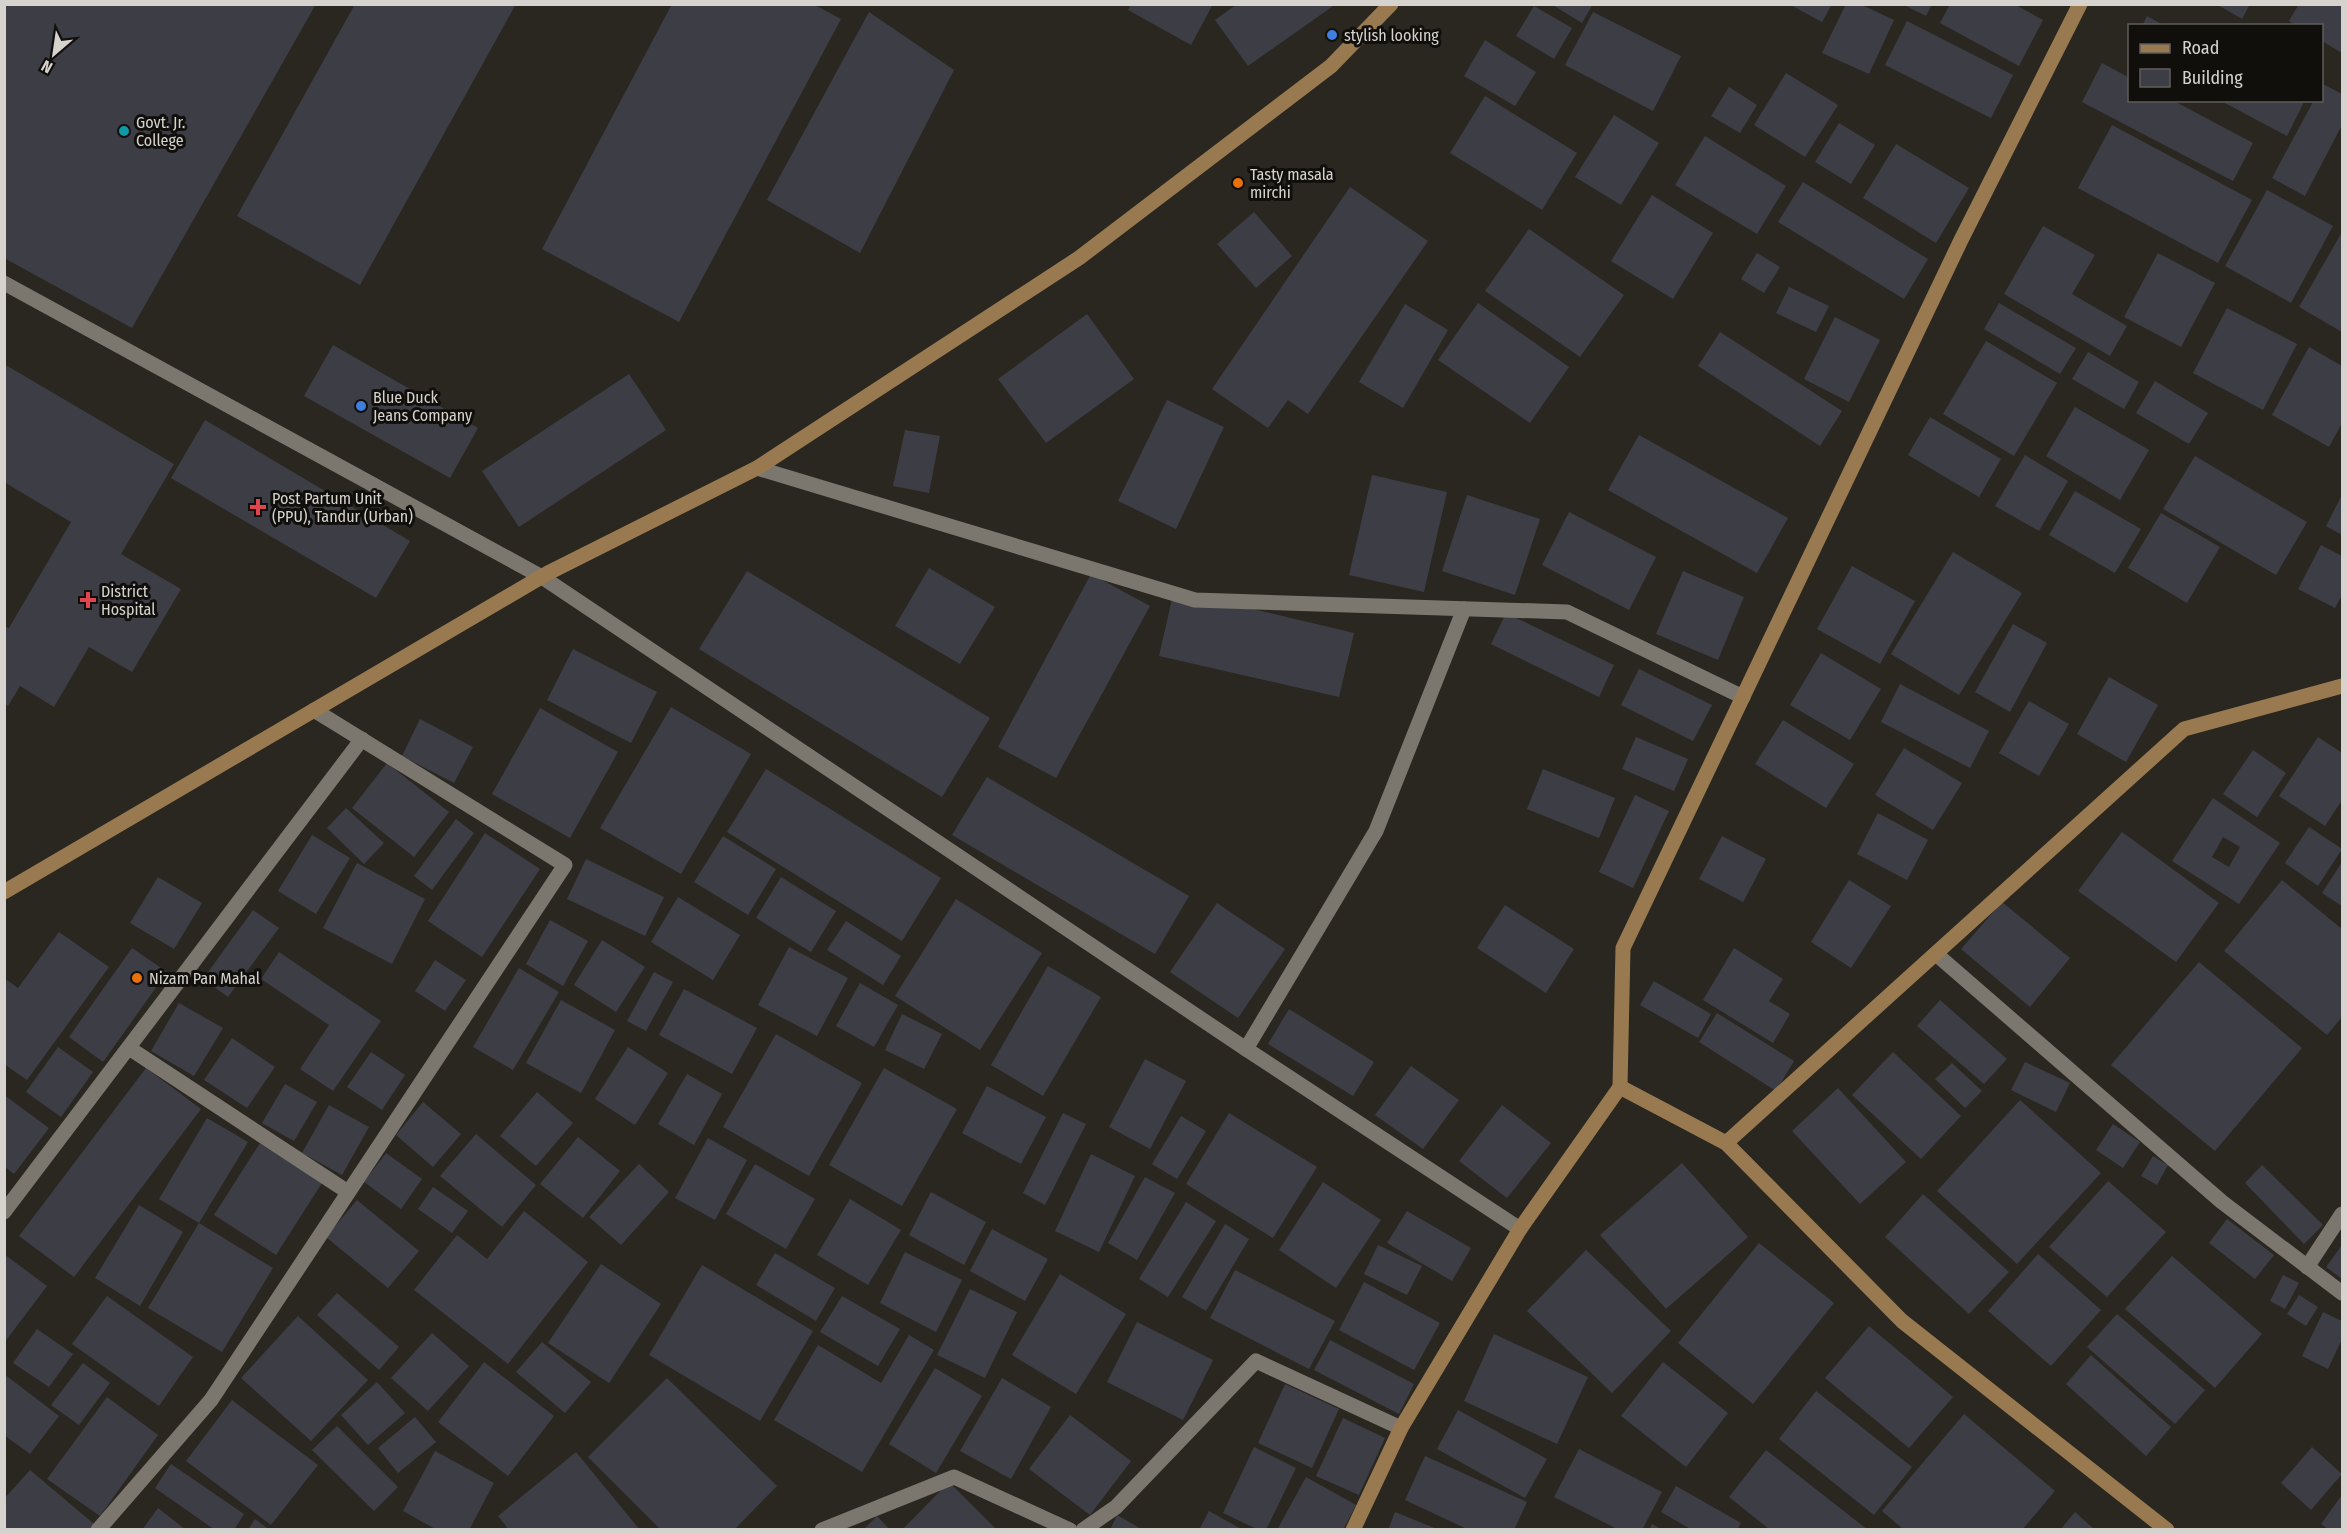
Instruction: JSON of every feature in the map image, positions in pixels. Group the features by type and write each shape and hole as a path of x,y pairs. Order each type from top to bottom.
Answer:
{"street":[{"path":"4,892 542,577 757,468 1079,258 1331,66 1391,4"},
{"path":"1353,1530 1401,1428 1520,1229 1620,1086 1623,948 1960,240 2080,4"},
{"path":"4,283 542,577 1246,1049 1520,1229"},
{"path":"757,468 1195,600 1568,612 1743,697"},
{"path":"1246,1049 1376,831 1464,609"},
{"path":"1726,1143 2184,729 2343,686"},
{"path":"98,1530 211,1400 565,865 314,710"},
{"path":"4,1212 362,739"},
{"path":"1936,954 2222,1202 2343,1293"},
{"path":"129,1048 348,1192"},
{"path":"1620,1086 1726,1143 1902,1321 2167,1530"},
{"path":"2307,1267 2343,1214"},
{"path":"1083,1530 1116,1508 1256,1361 1401,1428"},
{"path":"822,1530 954,1478 1070,1530"}],"building":[{"name":"Govt. Jr. College","path":"4,4 316,4 132,328 4,258"},
{"path":"355,4 516,4 360,285 237,216"},
{"path":"672,4 813,4 841,19 679,322 542,249"},
{"path":"1131,4 1213,4 1191,45 1128,10"},
{"path":"1237,4 1336,4 1248,66 1215,20"},
{"path":"1551,4 1593,4 1582,23"},
{"path":"1789,4 1832,4 1822,22"},
{"path":"1846,4 1860,4 1894,20 1869,74 1822,53"},
{"path":"1902,4 1932,4 1926,16"},
{"path":"1950,4 2014,4 2043,20 2019,66 1940,23"},
{"path":"2216,4 2250,4 2242,19"},
{"path":"2299,4 2342,4 2342,53 2323,42 2323,24 2293,24 2289,21"},
{"path":"1534,6 1572,28 1554,59 1516,36"},
{"path":"869,12 954,70 860,253 767,200"},
{"path":"1593,12 1681,56 1653,111 1565,65"},
{"path":"2147,16 2161,24 2143,24"},
{"path":"1907,21 2013,75 1991,118 1885,65"},
{"path":"1485,40 1536,72 1515,106 1464,76"},
{"path":"2102,63 2128,77 2128,102 2176,102 2253,143 2233,181 2082,102"},
{"path":"1786,73 1838,105 1805,157 1754,125"},
{"path":"2323,84 2342,94 2342,125 2305,196 2272,178 2313,102 2323,102"},
{"path":"1729,87 1757,105 1740,133 1711,116"},
{"path":"1485,96 1577,153 1542,210 1450,153"},
{"path":"2223,102 2304,102 2287,136"},
{"path":"1614,115 1659,143 1621,205 1575,177"},
{"path":"1839,123 1875,145 1851,184 1815,162"},
{"path":"2112,125 2252,200 2218,263 2078,188"},
{"path":"1705,136 1786,186 1757,234 1675,185"},
{"path":"1896,144 1969,188 1936,243 1863,198"},
{"path":"1803,182 1928,259 1904,299 1778,222"},
{"path":"1350,187 1428,241 1308,414 1288,400 1268,428 1212,389"},
{"path":"2267,190 2333,226 2291,303 2225,266"},
{"path":"1652,195 1713,233 1673,299 1611,261"},
{"path":"1254,212 1292,256 1256,288 1217,244"},
{"path":"2043,226 2095,255 2072,294 2127,326 2110,356 2004,294"},
{"path":"1529,229 1624,295 1580,357 1485,291"},
{"path":"2342,232 2342,332 2299,307"},
{"path":"1757,253 1780,267 1764,293 1741,279"},
{"path":"2158,253 2215,283 2181,347 2124,317"},
{"path":"1789,287 1829,306 1816,332 1776,313"},
{"path":"1478,303 1569,367 1530,423 1438,360"},
{"path":"1999,303 2076,348 2060,374 1984,329"},
{"path":"1405,304 1448,330 1403,408 1359,382"},
{"path":"2227,308 2297,344 2263,410 2193,373"},
{"path":"1087,314 1134,379 1046,443 998,379"},
{"path":"1835,317 1880,340 1849,402 1804,379"},
{"path":"1720,332 1842,411 1820,446 1698,366"},
{"path":"1986,341 2057,383 2014,456 1943,414"},
{"path":"333,345 478,428 450,478 304,396"},
{"path":"2309,347 2342,366 2342,423 2329,447 2272,415"},
{"path":"2088,352 2139,382 2124,409 2072,379"},
{"path":"4,364 174,464 121,554 181,589 132,672 89,647 54,707 20,686 8,706 4,704 4,626 9,628 71,522 4,482"},
{"path":"629,374 666,430 519,527 482,471"},
{"path":"2155,381 2208,413 2189,444 2136,413"},
{"path":"1167,400 1224,427 1176,529 1118,501"},
{"path":"2075,407 2149,450 2120,500 2046,456"},
{"path":"1930,417 2001,459 1979,497 1908,455"},
{"path":"205,420 410,541 376,598 171,478"},
{"path":"905,430 940,436 929,493 893,486"},
{"path":"1639,435 1788,518 1757,573 1608,490"},
{"path":"2025,455 2068,481 2039,531 1995,506"},
{"path":"2195,456 2307,522 2276,575 2163,509"},
{"path":"1372,475 1447,492 1424,592 1349,575"},
{"path":"2075,491 2141,529 2115,573 2049,535"},
{"path":"1467,495 1540,519 1515,595 1442,571"},
{"path":"2342,495 2342,535 2326,526"},
{"path":"1569,512 1656,557 1629,610 1542,565"},
{"path":"2161,513 2220,547 2187,603 2128,568"},
{"path":"2321,545 2342,556 2342,595 2335,608 2298,589"},
{"path":"1953,552 2022,593 1959,695 1891,654"},
{"path":"1852,566 1915,601 1880,664 1817,629"},
{"path":"929,568 995,607 960,664 895,626"},
{"path":"747,571 990,718 942,797 699,649"},
{"path":"1683,571 1744,597 1718,660 1656,634"},
{"path":"1091,574 1150,606 1056,778 998,747"},
{"path":"1174,590 1354,633 1339,697 1159,656"},
{"path":"1506,613 1614,665 1599,697 1491,644"},
{"path":"2013,624 2047,643 2010,712 1975,692"},
{"path":"573,649 657,692 631,743 547,700"},
{"path":"1821,653 1881,689 1850,740 1790,705"},
{"path":"1639,669 1712,705 1693,741 1621,705"},
{"path":"2109,677 2158,705 2126,762 2077,734"},
{"path":"1900,684 1989,731 1970,768 1881,722"},
{"path":"2029,701 2069,724 2039,776 1999,753"},
{"path":"671,707 751,754 681,874 600,828"},
{"path":"540,708 618,752 570,838 492,794"},
{"path":"420,719 473,747 454,783 402,756"},
{"path":"1783,720 1854,764 1826,808 1755,764"},
{"path":"1636,737 1688,759 1674,791 1622,769"},
{"path":"2318,737 2342,753 2342,800 2325,826 2279,796"},
{"path":"1904,748 1962,783 1933,830 1875,795"},
{"path":"2253,750 2286,773 2257,817 2223,794"},
{"path":"387,763 449,812 414,857 352,808"},
{"path":"766,769 941,878 902,941 727,832"},
{"path":"1543,769 1615,798 1599,838 1527,809"},
{"path":"987,777 1189,896 1155,954 952,835"},
{"path":"1635,795 1669,811 1633,888 1599,872"},
{"path":"2213,798 2280,843 2239,904 2172,861","holes":["2223,837 2240,847 2229,867 2212,857"]},
{"path":"346,808 384,843 364,864 327,828"},
{"path":"1878,813 1928,840 1907,880 1857,854"},
{"path":"456,819 474,833 432,890 414,876"},
{"path":"2309,827 2342,849 2318,886 2285,863"},
{"path":"2122,832 2219,903 2176,962 2078,891"},
{"path":"485,833 540,869 482,957 428,921"},
{"path":"312,835 350,858 316,914 278,891"},
{"path":"723,836 776,869 748,915 694,882"},
{"path":"1722,836 1766,859 1743,902 1699,879"},
{"path":"586,859 664,897 645,936 567,899"},
{"path":"2342,862 2342,906 2322,893"},
{"path":"357,863 425,899 392,964 323,928"},
{"path":"158,877 202,903 174,949 130,923"},
{"path":"781,877 836,911 811,952 756,918"},
{"path":"1849,880 1891,906 1851,968 1811,942"},
{"path":"2282,880 2342,929 2342,1017 2327,1035 2224,951"},
{"path":"678,897 740,935 713,980 651,942"},
{"path":"956,899 1042,953 980,1050 895,996"},
{"path":"2002,902 2070,958 2030,1007 1961,949"},
{"path":"1217,903 1285,949 1238,1018 1170,972"},
{"path":"1505,905 1574,949 1546,993 1477,948"},
{"path":"253,910 279,928 228,997 203,979"},
{"path":"550,920 588,941 563,986 526,964"},
{"path":"846,921 901,956 883,985 827,950"},
{"path":"59,932 109,967 27,1080 4,1064 4,978 18,988"},
{"path":"602,940 645,967 616,1012 574,985"},
{"path":"789,947 848,978 817,1036 758,1005"},
{"path":"132,948 167,972 103,1062 69,1037"},
{"path":"1734,948 1783,979 1769,1001 1790,1014 1773,1043 1703,1000"},
{"path":"279,952 381,1021 333,1091 300,1069 329,1025 261,979"},
{"path":"435,960 466,980 445,1011 415,991"},
{"path":"2199,962 2302,1048 2215,1151 2111,1065"},
{"path":"1048,966 1101,997 1043,1096 991,1065"},
{"path":"519,968 559,992 513,1070 473,1047"},
{"path":"654,972 673,982 646,1031 627,1021"},
{"path":"1654,981 1711,1014 1698,1038 1640,1005"},
{"path":"860,983 898,1005 874,1047 836,1026"},
{"path":"684,989 757,1028 732,1074 659,1035"},
{"path":"561,1000 615,1030 581,1093 526,1063"},
{"path":"1940,1000 2007,1059 1984,1084 1917,1026"},
{"path":"179,1003 223,1028 194,1076 151,1051"},
{"path":"1289,1009 1374,1062 1353,1096 1268,1044"},
{"path":"1717,1013 1794,1061 1776,1091 1699,1042"},
{"path":"902,1014 942,1034 924,1069 885,1050"},
{"path":"776,1034 862,1083 809,1176 723,1127"},
{"path":"232,1038 275,1067 247,1108 204,1080"},
{"path":"58,1047 93,1072 61,1117 26,1092"},
{"path":"628,1047 668,1073 635,1125 595,1099"},
{"path":"371,1052 405,1075 382,1110 347,1087"},
{"path":"1893,1052 1961,1116 1921,1159 1852,1095"},
{"path":"1145,1059 1186,1081 1150,1149 1109,1127"},
{"path":"2025,1062 2070,1083 2056,1112 2011,1090"},
{"path":"1952,1063 1982,1091 1965,1108 1935,1079"},
{"path":"1411,1066 1459,1100 1423,1149 1375,1115"},
{"path":"146,1068 201,1109 74,1277 19,1236"},
{"path":"884,1068 957,1109 902,1206 829,1165"},
{"path":"687,1074 722,1094 694,1145 658,1124"},
{"path":"285,1084 317,1102 294,1141 262,1123"},
{"path":"987,1086 1046,1117 1021,1164 962,1133"},
{"path":"1838,1088 1906,1162 1860,1204 1792,1131"},
{"path":"537,1092 573,1123 536,1166 500,1136"},
{"path":"4,1095 49,1128 14,1174 4,1166"},
{"path":"2020,1100 2101,1173 2017,1264 1937,1191"},
{"path":"423,1102 461,1134 433,1167 396,1135"},
{"path":"329,1105 369,1127 342,1175 302,1153"},
{"path":"1502,1105 1551,1143 1507,1198 1459,1161"},
{"path":"1063,1113 1086,1124 1045,1205 1023,1193"},
{"path":"1229,1113 1317,1167 1273,1238 1186,1184"},
{"path":"1181,1116 1206,1131 1177,1179 1152,1164"},
{"path":"207,1118 248,1142 199,1223 159,1199"},
{"path":"2113,1124 2140,1142 2123,1168 2096,1150"},
{"path":"476,1134 536,1185 502,1227 440,1176"},
{"path":"578,1137 620,1171 583,1218 540,1184"},
{"path":"708,1138 747,1160 715,1220 675,1198"},
{"path":"260,1143 322,1183 276,1255 214,1215"},
{"path":"386,1153 422,1179 401,1209 364,1182"},
{"path":"1091,1154 1135,1176 1099,1252 1055,1231"},
{"path":"2153,1156 2168,1165 2157,1185 2141,1176"},
{"path":"1682,1163 1748,1237 1666,1309 1600,1235"},
{"path":"639,1164 669,1192 621,1245 589,1217"},
{"path":"755,1164 815,1199 786,1249 726,1214"},
{"path":"2262,1165 2323,1225 2304,1244 2245,1183"},
{"path":"1145,1177 1175,1193 1137,1260 1108,1243"},
{"path":"2108,1181 2166,1232 2107,1297 2049,1247"},
{"path":"1323,1182 1381,1220 1336,1288 1279,1250"},
{"path":"433,1187 468,1211 452,1233 418,1209"},
{"path":"931,1192 986,1222 964,1265 909,1235"},
{"path":"1923,1194 2009,1272 1969,1314 1885,1237"},
{"path":"850,1199 901,1230 868,1285 817,1255"},
{"path":"357,1200 419,1251 388,1288 326,1237"},
{"path":"1186,1202 1216,1221 1168,1297 1139,1279"},
{"path":"139,1205 183,1232 140,1306 95,1278"},
{"path":"524,1211 588,1262 508,1364 414,1290 457,1235 487,1259"},
{"path":"1407,1211 1471,1248 1452,1281 1387,1243"},
{"path":"2227,1219 2274,1255 2255,1279 2209,1243"},
{"path":"199,1223 273,1268 222,1352 148,1308"},
{"path":"1225,1224 1249,1239 1206,1311 1182,1297"},
{"path":"992,1229 1048,1259 1025,1301 970,1271"},
{"path":"1759,1243 1834,1303 1753,1404 1678,1343"},
{"path":"1378,1245 1422,1266 1407,1295 1364,1274"},
{"path":"2342,1245 2342,1279 2326,1267"},
{"path":"1586,1250 1671,1331 1612,1393 1527,1311"},
{"path":"905,1252 962,1280 936,1332 880,1303"},
{"path":"775,1253 835,1288 816,1321 756,1285"},
{"path":"4,1254 47,1286 4,1343"},
{"path":"2038,1254 2101,1310 2051,1366 1988,1311"},
{"path":"2172,1256 2262,1334 2215,1388 2125,1309"},
{"path":"601,1264 661,1304 609,1383 548,1343"},
{"path":"702,1265 813,1331 760,1421 649,1355"},
{"path":"1235,1270 1335,1321 1309,1369 1210,1318"},
{"path":"1060,1274 1126,1314 1076,1394 1012,1355"},
{"path":"2283,1275 2299,1283 2285,1309 2270,1301"},
{"path":"1364,1282 1440,1323 1414,1370 1339,1330"},
{"path":"970,1289 1017,1312 985,1378 937,1355"},
{"path":"337,1293 399,1347 379,1370 317,1315"},
{"path":"2299,1295 2318,1307 2306,1326 2287,1314"},
{"path":"107,1296 193,1357 159,1406 72,1344"},
{"path":"842,1296 900,1329 878,1366 820,1332"},
{"path":"2323,1312 2342,1321 2342,1339 2328,1369 2302,1356"},
{"path":"2117,1314 2205,1390 2175,1424 2087,1347"},
{"path":"298,1316 368,1380 311,1441 241,1378"},
{"path":"1137,1322 1213,1360 1183,1420 1107,1382"},
{"path":"1869,1326 1953,1397 1909,1448 1825,1378"},
{"path":"37,1329 73,1354 49,1387 13,1363"},
{"path":"432,1333 469,1366 428,1411 391,1378"},
{"path":"1494,1334 1588,1377 1557,1444 1464,1401"},
{"path":"909,1335 934,1350 862,1472 774,1420 818,1345 881,1383"},
{"path":"1330,1340 1414,1384 1399,1414 1314,1370"},
{"path":"542,1342 591,1382 565,1413 516,1372"},
{"path":"2091,1355 2171,1427 2146,1456 2066,1384"},
{"path":"484,1362 554,1416 508,1476 438,1422"},
{"path":"1663,1362 1728,1413 1686,1467 1621,1416"},
{"path":"83,1363 110,1383 79,1425 51,1405"},
{"path":"935,1368 982,1396 936,1473 889,1444"},
{"path":"4,1374 59,1416 30,1454 4,1435"},
{"path":"667,1378 777,1486 734,1530 661,1530 588,1457"},
{"path":"1002,1378 1051,1407 1011,1479 960,1451"},
{"path":"377,1382 405,1413 368,1445 341,1415"},
{"path":"1285,1384 1339,1409 1312,1468 1258,1443"},
{"path":"1816,1391 1912,1467 1874,1515 1779,1439"},
{"path":"107,1397 158,1435 100,1516 47,1479"},
{"path":"232,1400 318,1465 271,1525 186,1461"},
{"path":"1458,1410 1547,1459 1525,1498 1437,1449"},
{"path":"1964,1414 2055,1491 2022,1530 1904,1530 1882,1511"},
{"path":"1070,1415 1131,1461 1090,1515 1029,1469"},
{"path":"415,1417 436,1442 398,1473 378,1448"},
{"path":"1343,1418 1385,1438 1359,1495 1316,1476"},
{"path":"337,1426 398,1487 374,1511 312,1450"},
{"path":"1254,1447 1296,1468 1266,1530 1259,1530 1223,1513"},
{"path":"2312,1447 2342,1474 2311,1510 2281,1483"},
{"path":"1579,1449 1662,1492 1642,1530 1619,1530 1554,1497"},
{"path":"1766,1450 1868,1530 1770,1530 1729,1497"},
{"path":"435,1451 494,1483 469,1530 437,1530 403,1511"},
{"path":"576,1452 640,1530 509,1530 498,1516"},
{"path":"1425,1456 1527,1502 1514,1530 1469,1530 1405,1500"},
{"path":"171,1464 244,1514 234,1530 215,1530 155,1488"},
{"path":"30,1470 94,1524 90,1530 4,1530 4,1499"},
{"path":"1306,1477 1356,1505 1343,1530 1277,1530"},
{"path":"949,1482 997,1530 902,1530"},
{"path":"1676,1486 1741,1523 1737,1530 1692,1530 1661,1512"},
{"path":"2342,1495 2342,1530 2329,1530 2321,1524"},
{"path":"158,1508 186,1530 142,1530"},
{"path":"1209,1511 1243,1530 1199,1530"},
{"path":"1395,1512 1437,1529 1437,1530 1388,1530"},
{"path":"2075,1512 2095,1530 2060,1530"},
{"path":"1117,1515 1143,1530 1110,1530"},
{"path":"877,1516 890,1530 863,1530"},
{"path":"255,1519 270,1530 248,1530"},
{"path":"1652,1524 1663,1530 1649,1530"}],"place":[{"name":"stylish looking","path":"1332,35"},
{"name":"Govt. Jr. College","path":"124,131"},
{"name":"Tasty masala mirchi","path":"1238,183"},
{"name":"Blue Duck Jeans Company","path":"361,406"},
{"name":"Post Partum Unit (PPU), Tandur (Urban)","path":"258,507"},
{"name":"District Hospital","path":"88,600"},
{"name":"Nizam Pan Mahal","path":"137,978"}]}
